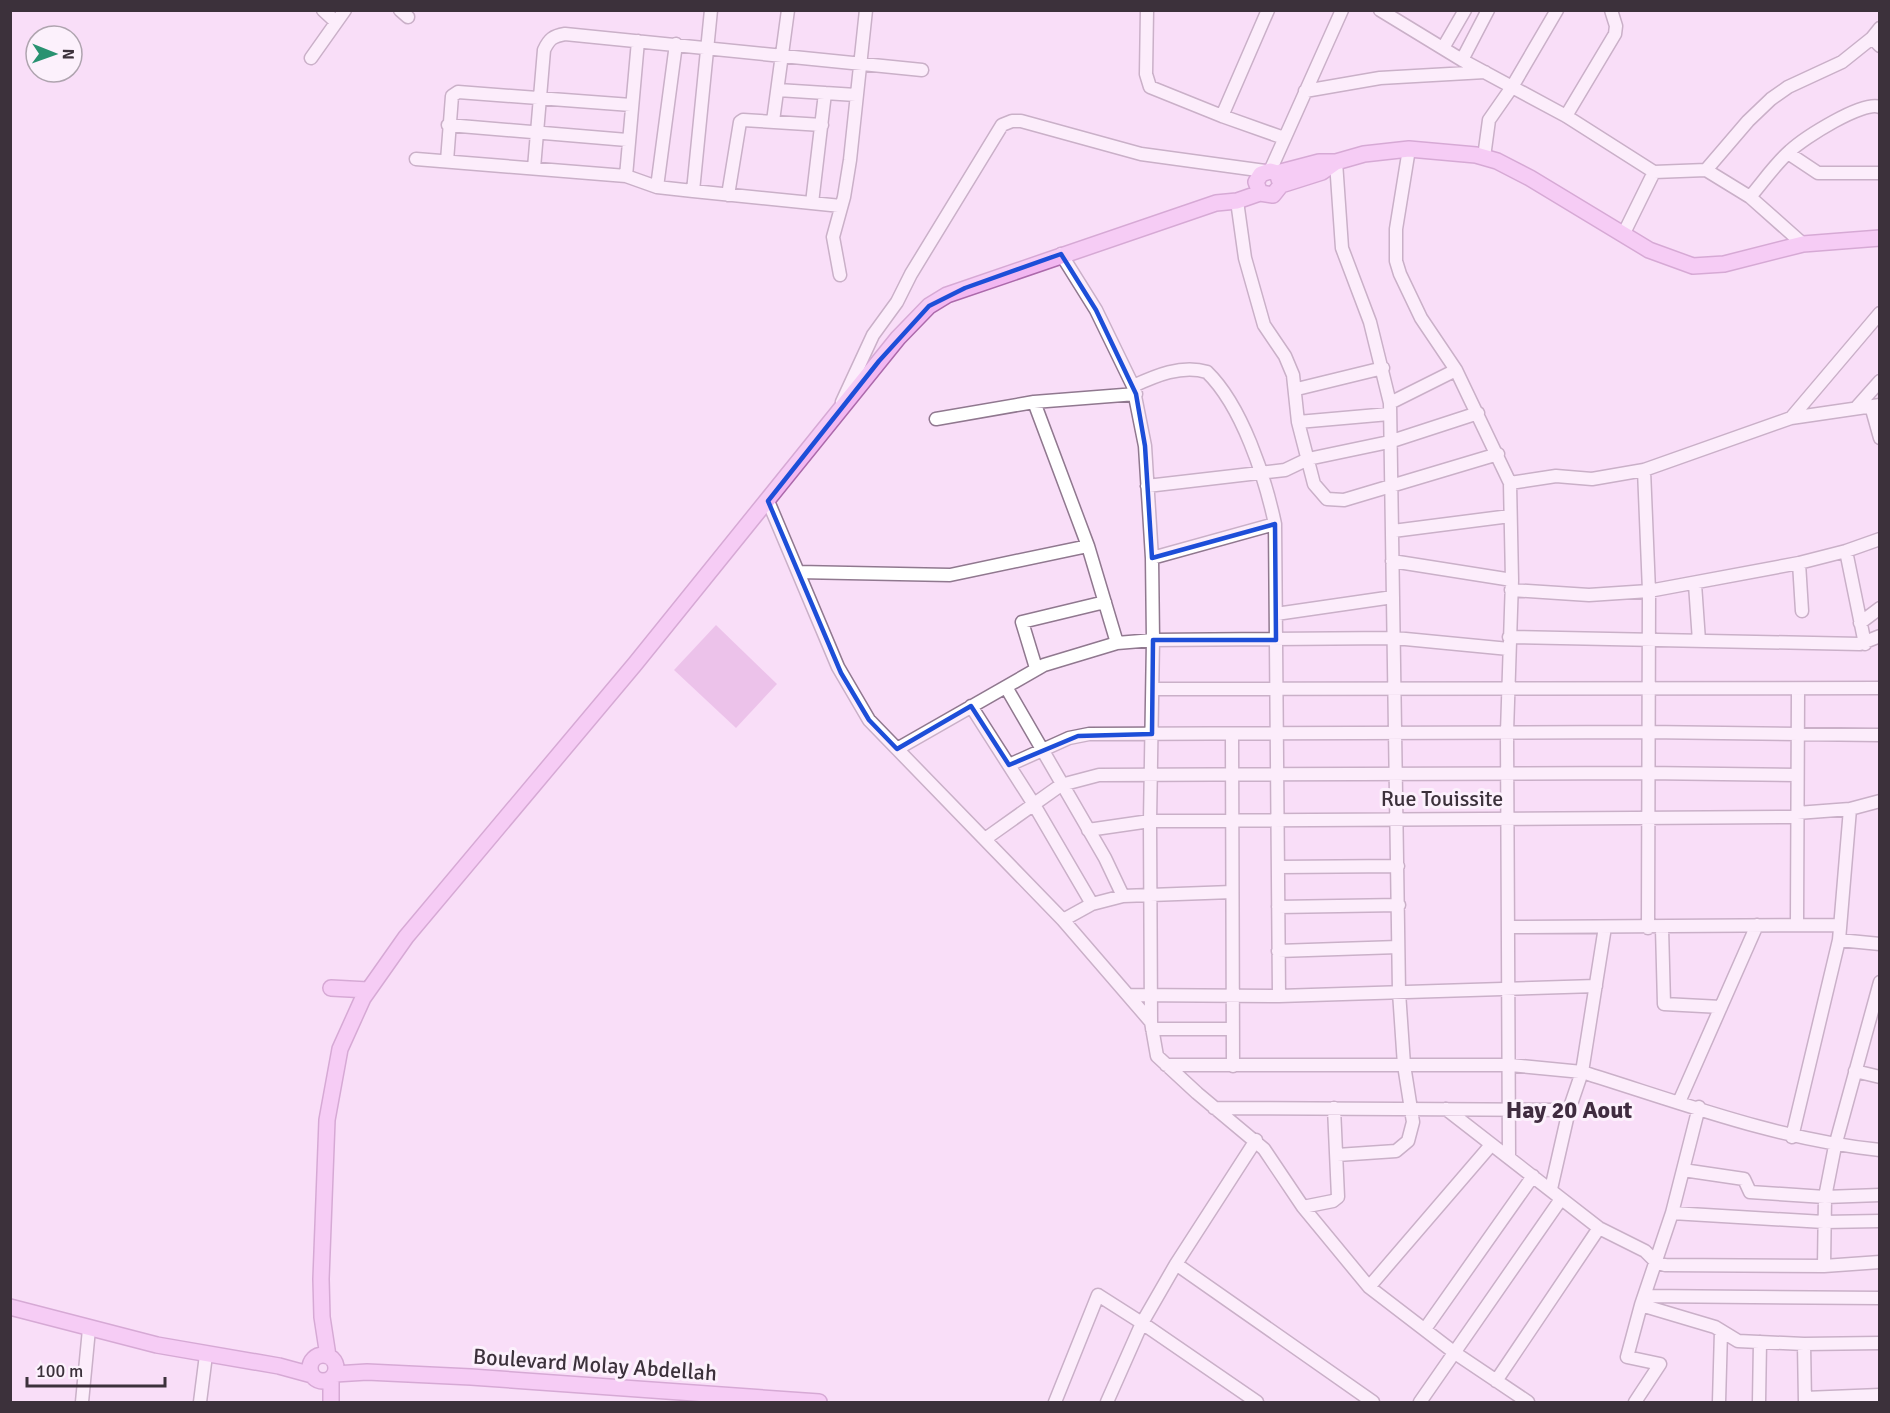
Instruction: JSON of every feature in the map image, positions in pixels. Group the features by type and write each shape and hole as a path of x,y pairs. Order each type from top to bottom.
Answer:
{"main road":[{"path":"329,1402 324,1368 322,1317 323,1190 327,1120 340,1049 368,990 406,937 554,763 898,338 929,306 965,288 1216,203 1268,179 1322,172 1336,162 1364,154 1409,149 1455,151 1484,157 1530,178 1623,235 1681,263 1710,267 1803,244 1880,238"},
{"path":"1216,203 1237,201 1268,179"},
{"path":"331,988 368,990"},
{"name":"Boulevard Molay Abdellah","path":"10,1307 89,1329 206,1355 279,1366 819,1402"}],"street":[{"path":"323,10 336,22"},
{"path":"311,58 345,10"},
{"path":"693,192 711,10"},
{"path":"773,121 788,10"},
{"path":"840,275 832,242 842,206 866,10"},
{"path":"1147,10 1146,74 1150,87 1284,138"},
{"path":"1222,116 1268,10"},
{"path":"834,418 873,335 897,302 911,274 1002,125 1012,121 1021,121 1141,154 1268,179 1342,10"},
{"path":"1380,10 1462,60 1566,116 1654,172 1706,170 1750,196 1803,244"},
{"path":"1443,48 1465,10"},
{"path":"1462,60 1488,10"},
{"path":"1484,157 1489,120 1512,87 1557,10"},
{"path":"1566,116 1615,34 1616,26 1611,10"},
{"path":"534,168 544,50 548,40 555,36 565,34 675,44 921,70"},
{"path":"1706,170 1748,121 1771,99 1788,87 1842,62 1877,37"},
{"path":"626,176 627,140 639,41"},
{"path":"657,187 675,44"},
{"path":"1305,91 1380,78 1486,72"},
{"path":"778,90 856,95"},
{"path":"447,161 452,96 458,92 631,105"},
{"path":"812,203 825,93"},
{"path":"1750,196 1788,153 1812,134 1868,105 1880,107"},
{"path":"728,195 740,122 743,120 773,121 822,125"},
{"path":"448,125 627,140"},
{"path":"1409,149 1398,209 1396,261 1406,290 1421,318 1456,370 1510,483 1511,585 1507,732 1509,1157"},
{"path":"1788,153 1818,173 1880,173"},
{"path":"416,159 626,176 657,187 693,192 842,206"},
{"path":"1336,162 1342,248 1370,322 1383,368 1389,409 1395,638 1394,733 1399,992 1404,1065 1413,1109 1413,1122 1408,1141 1396,1151 1337,1155"},
{"path":"1623,235 1654,172"},
{"path":"1237,201 1245,258 1264,325 1285,356 1297,389 1298,422 1314,484 1327,499 1344,500 1391,488 1498,454"},
{"path":"1061,254 1096,310 1135,390 1145,446 1152,558 1153,640 1150,821 1151,1025 1157,1056 1214,1108 1256,1140 1303,1207 1369,1287 1455,1353 1528,1402"},
{"path":"1791,418 1880,313"},
{"path":"1297,389 1383,368"},
{"path":"936,419 1034,402 1135,390 1161,374 1198,369 1207,372 1232,406 1260,474 1275,524 1279,996"},
{"path":"1298,422 1389,409 1456,370"},
{"path":"1856,408 1880,381"},
{"path":"1034,402 1088,546 1117,643"},
{"path":"1510,483 1556,476 1592,478 1644,470 1791,418 1856,408 1875,406 1880,438"},
{"path":"1147,486 1285,470 1308,459 1389,442 1478,413"},
{"path":"1644,470 1649,591 1646,773 1648,928"},
{"path":"768,501 850,690 869,720 1063,920 1129,995 1151,1025"},
{"path":"1393,531 1510,516"},
{"path":"1152,558 1275,524"},
{"path":"1392,561 1511,585 1589,595 1649,591 1695,584 1846,552 1880,538"},
{"path":"798,572 950,575 1088,546"},
{"path":"1846,552 1865,644"},
{"path":"1799,563 1802,611"},
{"path":"1695,584 1699,641"},
{"path":"1276,614 1393,597"},
{"path":"1036,668 1022,622 1105,602"},
{"path":"1860,623 1880,608"},
{"path":"897,749 1036,668 1117,643 1153,640 1395,638 1509,643 1648,638 1865,644 1880,636"},
{"path":"1006,687 1123,896"},
{"path":"1153,689 1508,690 1647,687 1798,690 1880,688"},
{"path":"1797,924 1798,690"},
{"path":"971,706 1033,803 1092,904"},
{"path":"1009,765 1069,738 1089,734 1647,732 1880,735"},
{"path":"1232,734 1233,1066"},
{"path":"985,839 1060,785 1088,776 1395,773 1646,773 1797,776"},
{"name":"Rue Touissite","path":"1088,830 1150,821 1647,819 1797,815 1850,809 1880,801"},
{"path":"1792,1137 1839,940 1850,809"},
{"path":"1278,867 1398,866"},
{"path":"1063,920 1092,904 1123,896 1232,892"},
{"path":"1278,907 1399,905"},
{"path":"1678,1102 1757,925"},
{"path":"1509,927 1662,928 1840,925"},
{"path":"1551,1189 1569,1110 1582,1072 1605,927"},
{"path":"1662,928 1664,1005 1721,1007"},
{"path":"1839,940 1880,944"},
{"path":"1278,951 1398,947"},
{"path":"1824,1266 1825,1197 1835,1146 1880,982"},
{"path":"1129,995 1279,996 1596,986"},
{"path":"1151,1025 1233,1029"},
{"path":"1166,1065 1510,1065 1582,1072 1792,1137 1835,1146 1880,1150"},
{"path":"1855,1071 1880,1077"},
{"path":"1635,1402 1660,1364 1627,1357 1672,1213 1699,1107"},
{"path":"1214,1108 1569,1110"},
{"path":"1303,1207 1333,1201 1338,1197 1334,1108"},
{"path":"1446,1109 1599,1228 1645,1251 1656,1262 1674,1266 1824,1266 1880,1262"},
{"path":"1107,1402 1142,1323 1176,1264 1256,1140"},
{"path":"1369,1287 1491,1145"},
{"path":"1683,1170 1744,1179 1750,1192 1825,1197 1880,1196"},
{"path":"1425,1329 1533,1176"},
{"path":"1420,1402 1561,1198"},
{"path":"1672,1213 1824,1221 1880,1221"},
{"path":"1496,1381 1599,1228"},
{"path":"1176,1264 1373,1402"},
{"path":"1055,1402 1098,1295 1257,1402"},
{"path":"1643,1300 1880,1298"},
{"path":"1643,1300 1721,1331 1738,1341 1804,1344 1880,1343"},
{"path":"82,1402 89,1329"},
{"path":"1719,1402 1721,1331"},
{"path":"1759,1402 1760,1342"},
{"path":"1804,1344 1805,1400 1854,1400 1880,1395"},
{"path":"200,1402 206,1355"}],"highlighted area":[{"path":"1061,254 1096,310 1136,394 1145,446 1152,558 1275,524 1276,640 1153,640 1152,734 1078,736 1009,765 971,706 897,749 869,720 841,673 768,501 879,361 929,306 965,288"}],"shaded area":[{"path":"716,625 777,684 736,728 674,670"}],"district":[{"name":"Hay 20 Aout","path":"1569,1110"}]}
